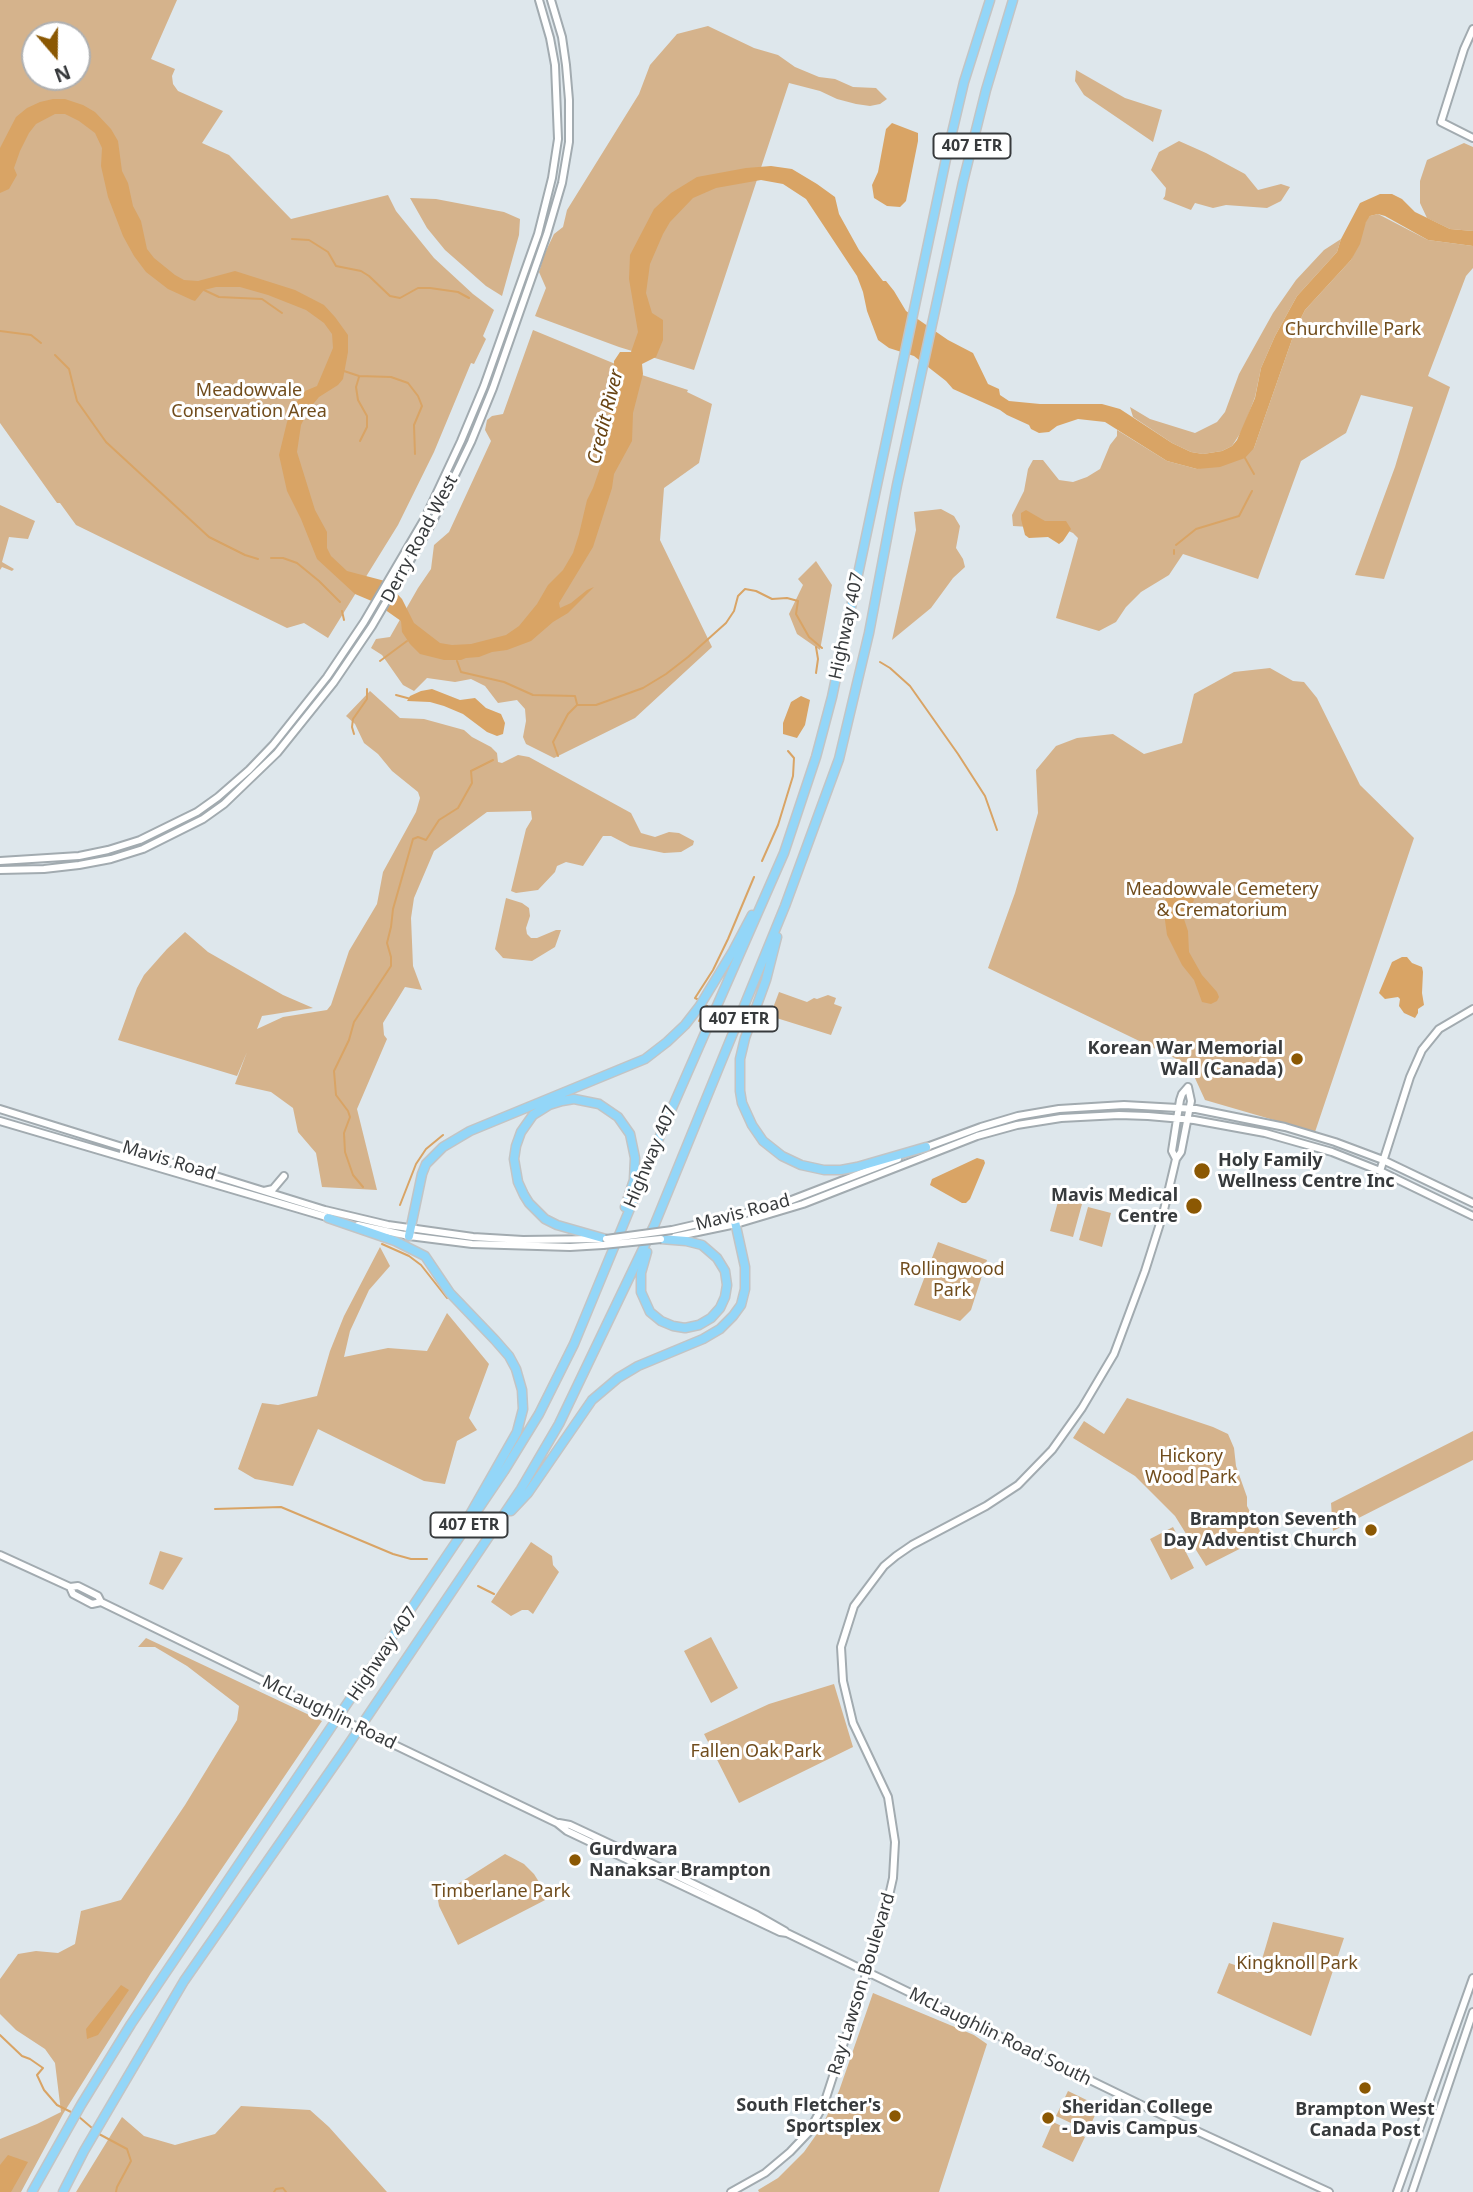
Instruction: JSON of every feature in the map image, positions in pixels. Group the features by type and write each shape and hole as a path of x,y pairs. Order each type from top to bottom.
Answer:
{"highway":[{"name":"Highway 407","path":"32,2192 62,2136 153,1990 504,1471 538,1414 574,1344 765,895 800,807 823,733 964,82 990,0"},
{"name":"Highway 407","path":"63,2192 83,2151 184,1982 499,1523 559,1424 654,1226 785,906 839,759 866,644 897,485 963,182 986,90 1013,0"},
{"path":"409,1232 426,1164 443,1147 470,1131 645,1059 685,1025 699,1007 765,895"},
{"path":"785,906 766,980 740,1059 742,1103 752,1125 763,1141 782,1156 801,1165 824,1170 857,1167 926,1147"},
{"path":"604,1242 545,1219 524,1195 518,1182 514,1159 521,1132 533,1115 550,1105 574,1099 599,1104 618,1117 630,1134 635,1158 634,1180 622,1214 621,1229"},
{"path":"325,1215 395,1241 425,1256 450,1293 495,1340 516,1368 522,1390 523,1409 516,1432 464,1525 457,1543"},
{"path":"499,1523 528,1493 592,1400 618,1378 638,1366 703,1339 720,1329 733,1316 741,1305 745,1289 745,1267 735,1221"},
{"path":"654,1226 654,1235 641,1273 641,1292 645,1303 650,1312 673,1326 685,1328 699,1325 711,1318 720,1308 727,1285 725,1271 717,1258 703,1246 686,1241 661,1239"}],"main road":[{"name":"Derry Road West","path":"0,861 79,856 108,850 140,840 197,811 218,797 273,745 327,677 364,622 401,562 446,474 484,386 538,234 552,178 558,139 555,65 539,0"},
{"name":"Derry Road West","path":"0,870 79,866 111,859 143,849 203,819 224,804 277,753 334,682 372,626 432,523 471,442 493,388 562,183 569,142 569,100 562,37 551,0"},
{"path":"1473,29 1441,122 1473,138"},
{"path":"1380,1171 1410,1077 1422,1050 1439,1029 1473,1009"},
{"path":"1179,1108 1182,1094 1188,1087 1191,1101 1189,1108"},
{"name":"Mavis Road","path":"0,1121 325,1215 409,1232 434,1240 497,1245 570,1247 735,1221 981,1127 1018,1116 1059,1109 1124,1105 1189,1108 1285,1128 1335,1142 1383,1160 1473,1203"},
{"name":"Ray Lawson Boulevard","path":"1175,1159 1172,1151 1179,1108"},
{"name":"Ray Lawson Boulevard","path":"732,2192 779,2162 807,2133 824,2104 883,1922 893,1878 895,1842 888,1797 853,1723 844,1694 842,1647 854,1606 884,1566 912,1545 1006,1493 1040,1464 1067,1431 1111,1360 1126,1327 1163,1214 1175,1159 1181,1152 1189,1108"},
{"name":"Mavis Road","path":"0,1109 262,1191 325,1215"},
{"name":"Mavis Road","path":"604,1242 661,1239 803,1204 977,1136 1017,1125 1086,1116 1186,1119 1265,1132 1332,1152 1380,1171 1473,1216"},
{"path":"262,1191 273,1189 284,1176"},
{"name":"McLaughlin Road","path":"0,1555 70,1587 73,1594 92,1604 101,1602 557,1823"},
{"name":"McLaughlin Road South","path":"557,1823 567,1831 1329,2192"},
{"path":"1397,2192 1473,1978"},
{"path":"1412,2192 1473,2012"},
{"path":"1435,2087 1439,2094 1440,2109"}],"green space":[{"name":"Meadowvale Conservation Area","path":"0,0 177,0 151,59 175,69 173,84 178,91 223,111 202,143 229,155 291,219 388,195 396,211 434,258 494,310 483,336 486,339 474,364 471,363 434,452 398,525 328,638 304,623 287,628 76,525 60,503 57,503 0,423"},
{"path":"708,26 754,48 778,55 795,67 819,77 835,79 853,87 876,88 887,99 870,106 856,104 789,83 694,370 619,347 535,316 546,288 539,272 544,255 554,234 563,227 567,210 639,94 650,65 677,34"},
{"path":"1076,70 1125,98 1162,110 1153,142 1084,95 1075,81"},
{"path":"1179,141 1245,174 1258,190 1281,184 1290,187 1281,201 1267,208 1226,205 1213,208 1195,203 1191,210 1163,199 1166,188 1151,170 1159,152"},
{"path":"1464,143 1473,147 1473,231 1450,229 1427,218 1420,203 1420,181 1427,160"},
{"path":"410,198 436,199 504,212 520,219 519,235 502,296 486,286 445,250 427,228"},
{"name":"Churchville Park","path":"1378,214 1428,240 1473,246 1473,268 1466,276 1428,376 1450,387 1384,579 1355,575 1395,467 1413,407 1361,395 1346,433 1301,461 1258,579 1183,554 1169,575 1141,592 1116,622 1099,631 1056,618 1078,538 1064,529 1013,526 1012,515 1024,491 1028,469 1033,460 1043,460 1059,480 1073,482 1087,477 1100,469 1110,445 1117,436 1117,430 1167,461 1197,469 1254,448 1296,328 1305,310 1351,260 1366,221 1370,216"},
{"path":"1341,239 1337,252 1297,296 1275,336 1261,368 1255,397 1243,429 1232,446 1222,451 1203,454 1191,452 1172,443 1133,417 1130,407 1150,419 1195,433 1217,422 1225,412 1239,374 1273,313 1296,280 1324,250"},
{"path":"533,330 642,375 688,390 687,392 712,404 699,463 664,488 660,540 712,647 635,718 554,758 526,744 523,737 525,709 517,700 498,703 485,686 471,679 455,682 427,678 414,691 403,685 382,655 371,648 376,639 390,637 431,569 434,545 449,532 491,441 485,430 487,420 503,414"},
{"path":"0,505 35,521 28,539 9,537 2,562 14,569 12,571 2,567 0,570"},
{"path":"941,509 954,516 960,526 956,548 965,567 953,578 931,608 892,640 916,530 914,512"},
{"path":"816,561 832,585 820,650 797,634 789,614 803,585 798,579"},
{"name":"Meadowvale Cemetery & Crematorium","path":"1270,668 1293,681 1304,682 1317,698 1360,785 1414,838 1315,1132 1205,1100 1189,1065 988,968 1015,893 1038,813 1036,770 1056,746 1077,738 1113,734 1144,754 1182,743 1194,694 1234,672"},
{"path":"370,691 400,718 424,719 464,730 491,747 497,753 498,762 502,763 518,755 529,757 631,813 641,833 655,837 669,832 679,833 694,841 693,845 681,852 664,853 630,846 611,836 603,836 583,866 566,862 557,866 555,872 538,890 516,893 511,891 526,829 532,819 531,811 487,812 434,851 414,898 411,918 413,966 422,990 405,987 383,1023 387,1039 357,1109 377,1190 322,1187 316,1153 298,1132 293,1108 271,1092 235,1084 247,1052 237,1076 118,1040 144,975 185,932 208,952 283,995 313,1008 262,1016 257,1029 283,1017 327,1010 331,1005 349,951 377,904 383,872 416,812 420,798 418,792 364,743 355,724 346,716"},
{"path":"506,898 529,908 530,916 526,928 531,938 561,930 555,947 532,961 503,958 495,949"},
{"path":"779,992 807,1002 828,995 836,998 834,1004 842,1007 831,1035 770,1016"},
{"path":"1059,1198 1082,1204 1073,1237 1050,1231"},
{"path":"1088,1207 1111,1213 1102,1247 1079,1240"},
{"name":"Rollingwood Park","path":"938,1242 987,1260 971,1310 960,1321 914,1305"},
{"path":"380,1247 390,1266 369,1290 350,1331 344,1357 388,1348 427,1351 447,1313 489,1364 469,1418 477,1430 457,1441 445,1484 424,1481 318,1429 293,1486 255,1479 238,1469 262,1403 278,1405 317,1396 344,1316"},
{"name":"Hickory Wood Park","path":"1127,1398 1228,1434 1247,1497 1247,1506 1263,1537 1206,1566 1175,1516 1135,1476 1073,1438 1084,1421 1104,1434"},
{"path":"1473,1431 1473,1460 1333,1531 1331,1503"},
{"path":"1173,1527 1194,1568 1171,1580 1150,1539"},
{"path":"531,1542 552,1556 553,1565 559,1572 533,1614 522,1610 511,1616 491,1602"},
{"path":"160,1551 183,1558 163,1590 149,1584"},
{"path":"711,1637 738,1688 711,1703 684,1651"},
{"path":"146,1638 322,1721 151,1973 63,2114 21,2192 0,2192 0,2139 61,2112 55,2063 45,2049 16,2030 0,2014 0,1979 18,1954 36,1951 58,1953 75,1944 81,1911 121,1900 185,1805 237,1720 239,1706 187,1666 155,1647 138,1647"},
{"name":"Fallen Oak Park","path":"834,1684 853,1747 739,1803 704,1734 769,1704"},
{"name":"Timberlane Park","path":"505,1854 524,1864 534,1874 549,1898 458,1945 439,1906 436,1888 443,1886 450,1889"},
{"name":"Kingknoll Park","path":"1273,1922 1344,1938 1311,2036 1217,1993 1229,1963 1258,1973"},
{"path":"873,1993 974,2035 987,2044 939,2192 759,2192 758,2190 778,2178 804,2152 821,2128 839,2091"},
{"path":"1068,2091 1099,2106 1088,2131 1056,2116"},
{"path":"241,2106 310,2110 329,2127 387,2192 76,2192 122,2117 144,2136 175,2145 215,2134"},
{"path":"1053,2122 1085,2137 1073,2162 1042,2147"}],"shaded area":[{"name":"Credit River","path":"53,99 65,99 83,105 95,112 111,129 118,141 122,171 128,183 133,206 141,221 147,249 175,275 184,280 198,281 235,271 295,290 324,305 335,317 348,335 343,379 319,397 309,409 301,425 297,452 315,510 327,532 327,548 331,556 347,571 385,581 402,599 414,623 440,643 452,645 471,644 506,635 519,626 573,553 587,500 607,448 610,400 614,388 614,361 620,352 631,352 638,332 629,279 630,255 654,209 671,193 697,177 746,168 771,166 792,169 835,197 839,214 859,250 894,291 906,311 948,340 973,353 988,384 999,389 1000,395 1009,401 1102,404 1120,409 1172,443 1191,452 1203,454 1222,451 1237,440 1255,398 1261,368 1275,336 1297,296 1337,252 1360,203 1380,194 1392,194 1402,199 1415,212 1450,229 1473,231 1473,246 1428,240 1385,216 1370,216 1351,260 1305,310 1296,328 1254,448 1245,458 1220,467 1197,469 1167,461 1105,422 1078,419 1057,426 1049,432 1039,433 1000,410 953,389 914,356 889,348 878,340 857,276 806,199 783,184 761,180 716,188 693,198 670,222 650,264 646,293 652,313 663,320 663,340 656,357 642,364 643,374 633,413 632,441 614,474 593,547 559,603 560,608 594,587 568,613 531,641 479,657 444,660 420,654 402,632 401,621 374,602 355,594 317,559 287,491 279,455 293,407 305,391 317,386 333,348 332,334 324,323 306,310 240,287 204,290 195,301 168,289 146,272 123,236 108,197 101,166 102,148 95,133 65,114 55,114 36,124 20,151 14,168 17,175 9,189 0,193 0,148 16,117 27,108"},
{"path":"892,123 918,133 906,201 900,207 887,206 874,198 872,185 878,172 886,129"},
{"path":"1026,510 1045,521 1066,521 1071,529 1059,544 1048,537 1029,538 1025,535 1021,519 1021,513"},
{"path":"432,689 460,700 475,698 486,708 501,714 505,723 503,734 497,736 487,732 463,714 444,706 407,701 410,696"},
{"path":"801,696 810,700 805,725 797,738 783,734 783,723 791,702"},
{"path":"1180,886 1192,893 1194,900 1190,909 1182,913 1188,931 1189,952 1219,997 1211,1004 1202,1002 1194,980 1182,965 1167,935 1165,900 1170,890"},
{"path":"1407,957 1412,963 1422,967 1424,1005 1418,1009 1415,1018 1404,1013 1399,1006 1398,997 1385,999 1379,993 1392,962"},
{"path":"977,1158 985,1163 966,1203 930,1185 932,1179"},
{"path":"121,1985 129,1990 98,2035 87,2039 86,2029"},
{"path":"8,2155 28,2162 11,2192 0,2192 0,2165"}],"waterway":[{"path":"292,239 309,240 328,252 336,266 361,271 390,296 400,298 418,288 430,288 458,292 469,298"},
{"path":"204,290 219,297 262,299 282,313"},
{"path":"0,331 31,335 41,343"},
{"path":"55,355 69,369 77,401 106,442 209,537 258,559"},
{"path":"344,371 359,376 391,377 408,383 422,406 414,425 415,454"},
{"path":"359,377 356,387 358,400 367,416 367,427 360,441"},
{"path":"1245,458 1254,474"},
{"path":"1176,545 1196,529 1239,516 1252,491"},
{"path":"271,558 283,558 297,563 340,602"},
{"path":"558,756 553,742 568,714 577,705 596,705 643,688 666,674 726,623 734,611 738,596 745,589 772,599 787,598 798,601 796,614 809,637 822,648"},
{"path":"342,611 344,620"},
{"path":"380,661 407,641"},
{"path":"816,647 816,673"},
{"path":"457,661 461,672 504,682 533,695 575,696 577,704"},
{"path":"880,662 910,686 958,754 985,796 997,830"},
{"path":"354,734 353,719 367,699 367,689"},
{"path":"396,695 411,699"},
{"path":"762,861 778,825 793,776 794,758 788,751"},
{"path":"363,1187 353,1175 345,1152 344,1133 350,1117 336,1095 334,1071 349,1040 354,1022 391,966 387,943 393,909 413,839 418,837 426,840 439,820 458,808 472,783 471,771 493,760"},
{"path":"697,999 695,998 728,939 754,877"},
{"path":"699,1021 707,1006 705,1005"},
{"path":"400,1205 416,1164 426,1149 443,1135"},
{"path":"382,1244 409,1256 421,1265 447,1298"},
{"path":"215,1509 281,1507 393,1554 411,1559 427,1559"},
{"path":"478,1586 494,1594"},
{"path":"0,2035 22,2056 43,2068 37,2075 44,2090 57,2105 73,2113"},
{"path":"78,2116 92,2128"},
{"path":"99,2134 127,2149 131,2161 116,2192"},
{"path":"274,2192 283,2188 286,2192"}],"place":[{"name":"Korean War Memorial Wall (Canada)","path":"1297,1059"},
{"name":"Holy Family Wellness Centre Inc","path":"1202,1171"},
{"name":"Mavis Medical Centre","path":"1194,1206"},
{"name":"Brampton Seventh Day Adventist Church","path":"1371,1530"},
{"name":"Gurdwara Nanaksar Brampton","path":"575,1860"},
{"name":"Brampton West Canada Post","path":"1365,2088"},
{"name":"South Fletcher's Sportsplex","path":"895,2116"},
{"name":"Sheridan College - Davis Campus","path":"1048,2118"}]}
